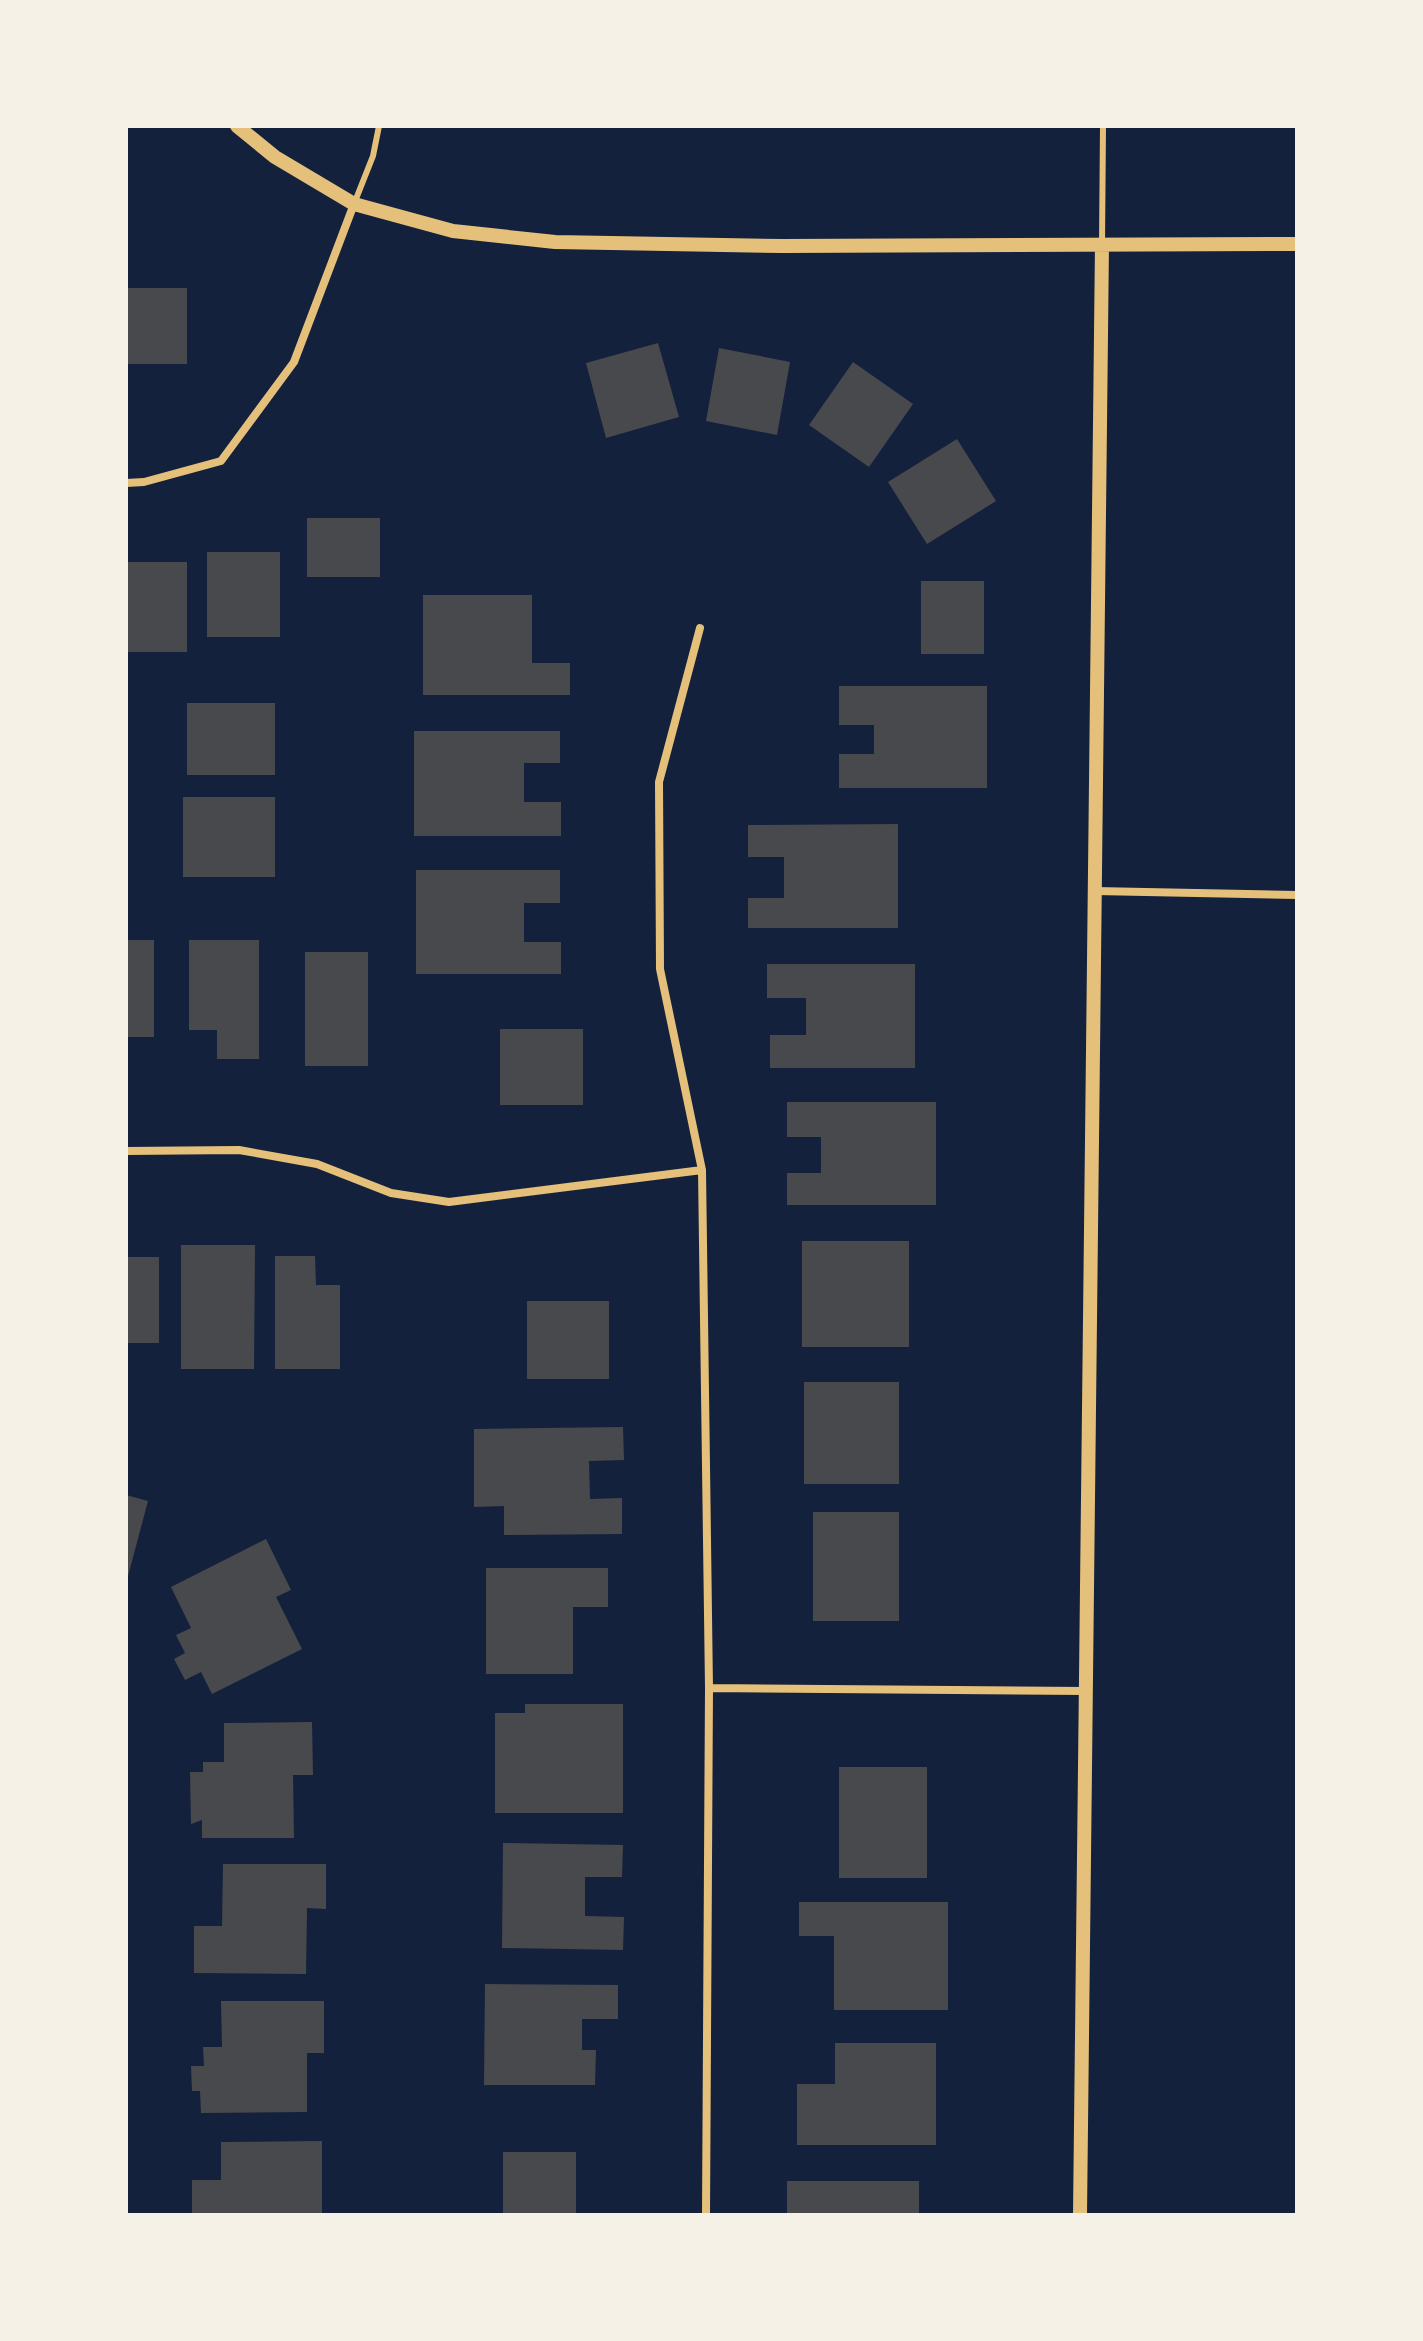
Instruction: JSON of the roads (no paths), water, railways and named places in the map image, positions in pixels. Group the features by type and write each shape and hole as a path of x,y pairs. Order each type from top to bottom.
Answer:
{"street":[{"path":"237,126 275,157 354,204 453,231 555,242 782,246 1297,244"},
{"path":"126,483 144,482 221,461 294,362 354,204"},
{"path":"1080,2215 1102,244"},
{"path":"700,628 659,782 659,797 660,969 702,1170 709,1688 706,2215"},
{"path":"1095,891 1297,895"},
{"path":"126,1151 239,1150 317,1164 391,1193 449,1202 702,1170"},
{"path":"709,1688 1085,1691"}],"lane":[{"path":"354,204 373,156 379,126"},
{"path":"1102,244 1103,126"}]}
